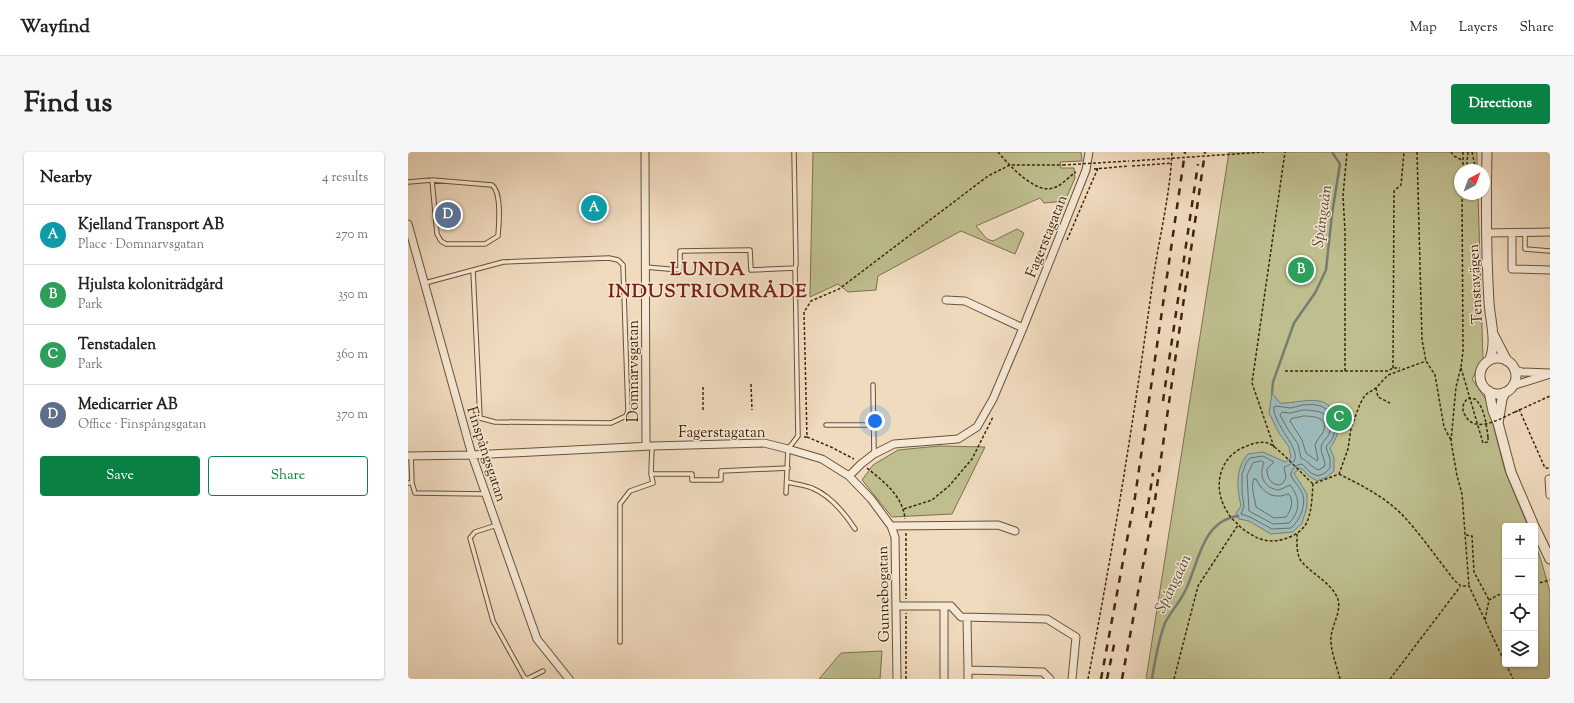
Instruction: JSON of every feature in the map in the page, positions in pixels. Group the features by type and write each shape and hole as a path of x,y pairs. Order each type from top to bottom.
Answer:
{"street":[{"name":"Domnarvsgatan","path":"645,152 645,267 649,446"},
{"name":"Fagerstagatan","path":"410,456 472,455 649,446 764,443 788,448 822,459 849,476 874,454 894,444 958,439 977,428 993,399 1086,170 1089,152"},
{"name":"Tenstavägen","path":"1486,152 1486,233 1492,355 1480,373 1482,385 1488,391 1493,412 1498,423 1510,472 1533,523"},
{"name":"Finspångsgatan","path":"408,224 472,455 537,639 569,679"},
{"name":"Tenstavägen","path":"1486,233 1550,232"},
{"path":"1512,233 1512,269 1550,270"},
{"path":"946,300 965,301 1023,328"},
{"name":"Tenstavägen","path":"1492,332 1516,375 1502,399 1498,423"},
{"path":"1490,359 1496,358 1507,361"},
{"path":"1514,370 1522,372 1550,373"},
{"path":"1488,391 1497,394 1550,373"},
{"name":"Gunnebogatan","path":"849,476 871,499 891,526 895,537 897,679"},
{"path":"1549,479 1550,495"},
{"path":"891,526 998,525 1015,531"},
{"name":"Tenstavägen","path":"1538,533 1550,559"},
{"path":"897,606 951,606 961,617 967,618 1047,619 1076,637 1072,679"},
{"path":"944,606 944,679"},
{"path":"967,618 968,679"},
{"path":"968,670 1043,672 1050,679"}],"lane":[{"path":"786,493 788,448 798,436 794,152"},
{"path":"408,182 432,180 492,185 496,187 499,198 498,236 485,244 446,244 441,241 437,234 432,180"},
{"path":"1525,232 1525,249 1550,251"},
{"path":"645,267 680,270 680,251 750,250 751,270 795,268"},
{"path":"424,283 503,262 594,258 609,258 618,260 623,265 628,410 626,416 611,423 495,422 480,418 473,270"},
{"path":"872,385 874,454"},
{"path":"826,425 873,425"},
{"path":"620,642 620,504 630,491 654,483 651,474 649,446"},
{"path":"410,456 410,483 415,493 486,494"},
{"path":"651,474 692,474 692,480 721,480 721,471 788,468"},
{"path":"787,482 812,489 828,498 843,510 855,529"},
{"path":"497,525 475,532 470,538 493,621 524,677 527,679 543,671"}],"path":[{"path":"998,152 1010,165 1037,187 1045,189 1055,188 1075,172 1098,168 1129,166"},
{"path":"1088,679 1124,475 1153,275 1166,214 1172,152"},
{"path":"1132,161 1264,152"},
{"path":"1274,447 1252,383 1285,152"},
{"path":"1345,371 1345,231 1343,196 1347,152"},
{"path":"1393,368 1394,191 1401,185 1404,152"},
{"path":"1417,152 1422,340 1426,360 1435,375 1444,428 1451,441"},
{"path":"1451,152 1454,156 1463,160"},
{"path":"1463,152 1463,164"},
{"path":"1467,164 1468,152"},
{"path":"1472,152 1475,164"},
{"path":"798,436 807,437 804,312 807,305 811,301 839,289 988,176 1010,165 1063,165 1129,161"},
{"path":"1132,166 1172,162"},
{"path":"1462,200 1463,351 1456,387 1451,441 1457,476 1462,494 1469,586 1502,657"},
{"path":"1313,484 1338,474 1348,449 1352,428 1360,404 1365,395 1376,388 1388,375 1402,368 1426,360"},
{"path":"1461,367 1483,443 1488,442 1488,437 1487,430 1486,422 1482,408 1475,399 1468,398 1464,403 1463,413 1472,424 1479,425 1483,424 1488,423 1515,412 1550,396"},
{"path":"1285,371 1388,371 1393,368 1402,368"},
{"path":"751,384 752,410"},
{"path":"703,385 703,410"},
{"path":"1376,388 1378,396 1390,403"},
{"path":"1519,409 1545,468 1550,468"},
{"path":"1258,442 1270,444 1274,447 1313,484 1312,505 1306,525 1297,534 1286,539 1271,542 1252,536 1238,525 1228,513 1221,500 1218,484 1225,462 1234,452 1258,442"},
{"path":"1338,474 1364,486 1407,519 1455,581 1461,586 1469,586"},
{"path":"1174,679 1198,586 1238,525"},
{"path":"1297,534 1296,547 1301,560 1323,579 1337,596 1338,612 1331,637 1340,679"},
{"path":"1465,535 1472,536 1474,572 1490,600 1484,621"},
{"path":"1538,583 1550,580"},
{"path":"1390,679 1461,586"},
{"path":"1490,600 1502,594"},
{"path":"1507,667 1513,679"}],"green space":[{"path":"813,152 1081,152 1082,161 1060,162 1061,168 1074,168 1075,178 1065,201 1044,203 1040,198 976,226 987,239 993,241 1017,229 1024,233 1015,254 961,231 878,276 876,290 848,292 838,284 810,297"},
{"path":"1229,152 1477,152 1477,164 1454,164 1454,200 1478,200 1483,359 1472,379 1487,401 1505,471 1527,523 1502,523 1502,667 1538,667 1538,552 1550,592 1550,679 1146,679"},
{"path":"939,446 985,447 952,514 892,517 862,480 873,465 898,450"},
{"path":"882,651 880,679 819,679 841,653"}],"water":[{"path":"1272,393 1280,403 1309,400 1322,402 1328,405 1337,415 1339,426 1336,437 1330,448 1334,458 1334,471 1327,477 1317,481 1301,468 1294,473 1307,494 1307,507 1302,523 1293,532 1271,534 1249,521 1239,519 1236,513 1241,506 1238,485 1239,472 1248,454 1263,452 1285,462 1291,458 1289,447 1279,433 1269,413"}],"waterway":[{"name":"Spångaån","path":"1272,393 1273,382 1294,323 1315,293 1326,270 1332,214 1340,164 1332,152"},
{"name":"Spångaån","path":"1152,679 1165,623 1184,593 1203,544 1209,534 1217,526 1226,519 1238,516"}],"railway":[{"path":"1101,679 1135,497 1185,152"},
{"path":"1122,679 1155,500 1205,152"},
{"path":"1163,401 1198,164"},
{"path":"1146,518 1153,473"},
{"path":"1107,679 1115,640"}],"place":[{"name":"Kjelland Transport AB","path":"594,208"},
{"name":"Medicarrier AB","path":"448,215"},
{"name":"Hjulsta koloniträdgård","path":"1301,270"},
{"name":"Tenstadalen","path":"1339,418"}],"district":[{"name":"LUNDA INDUSTRIOMRÅDE","path":"708,279"}]}
